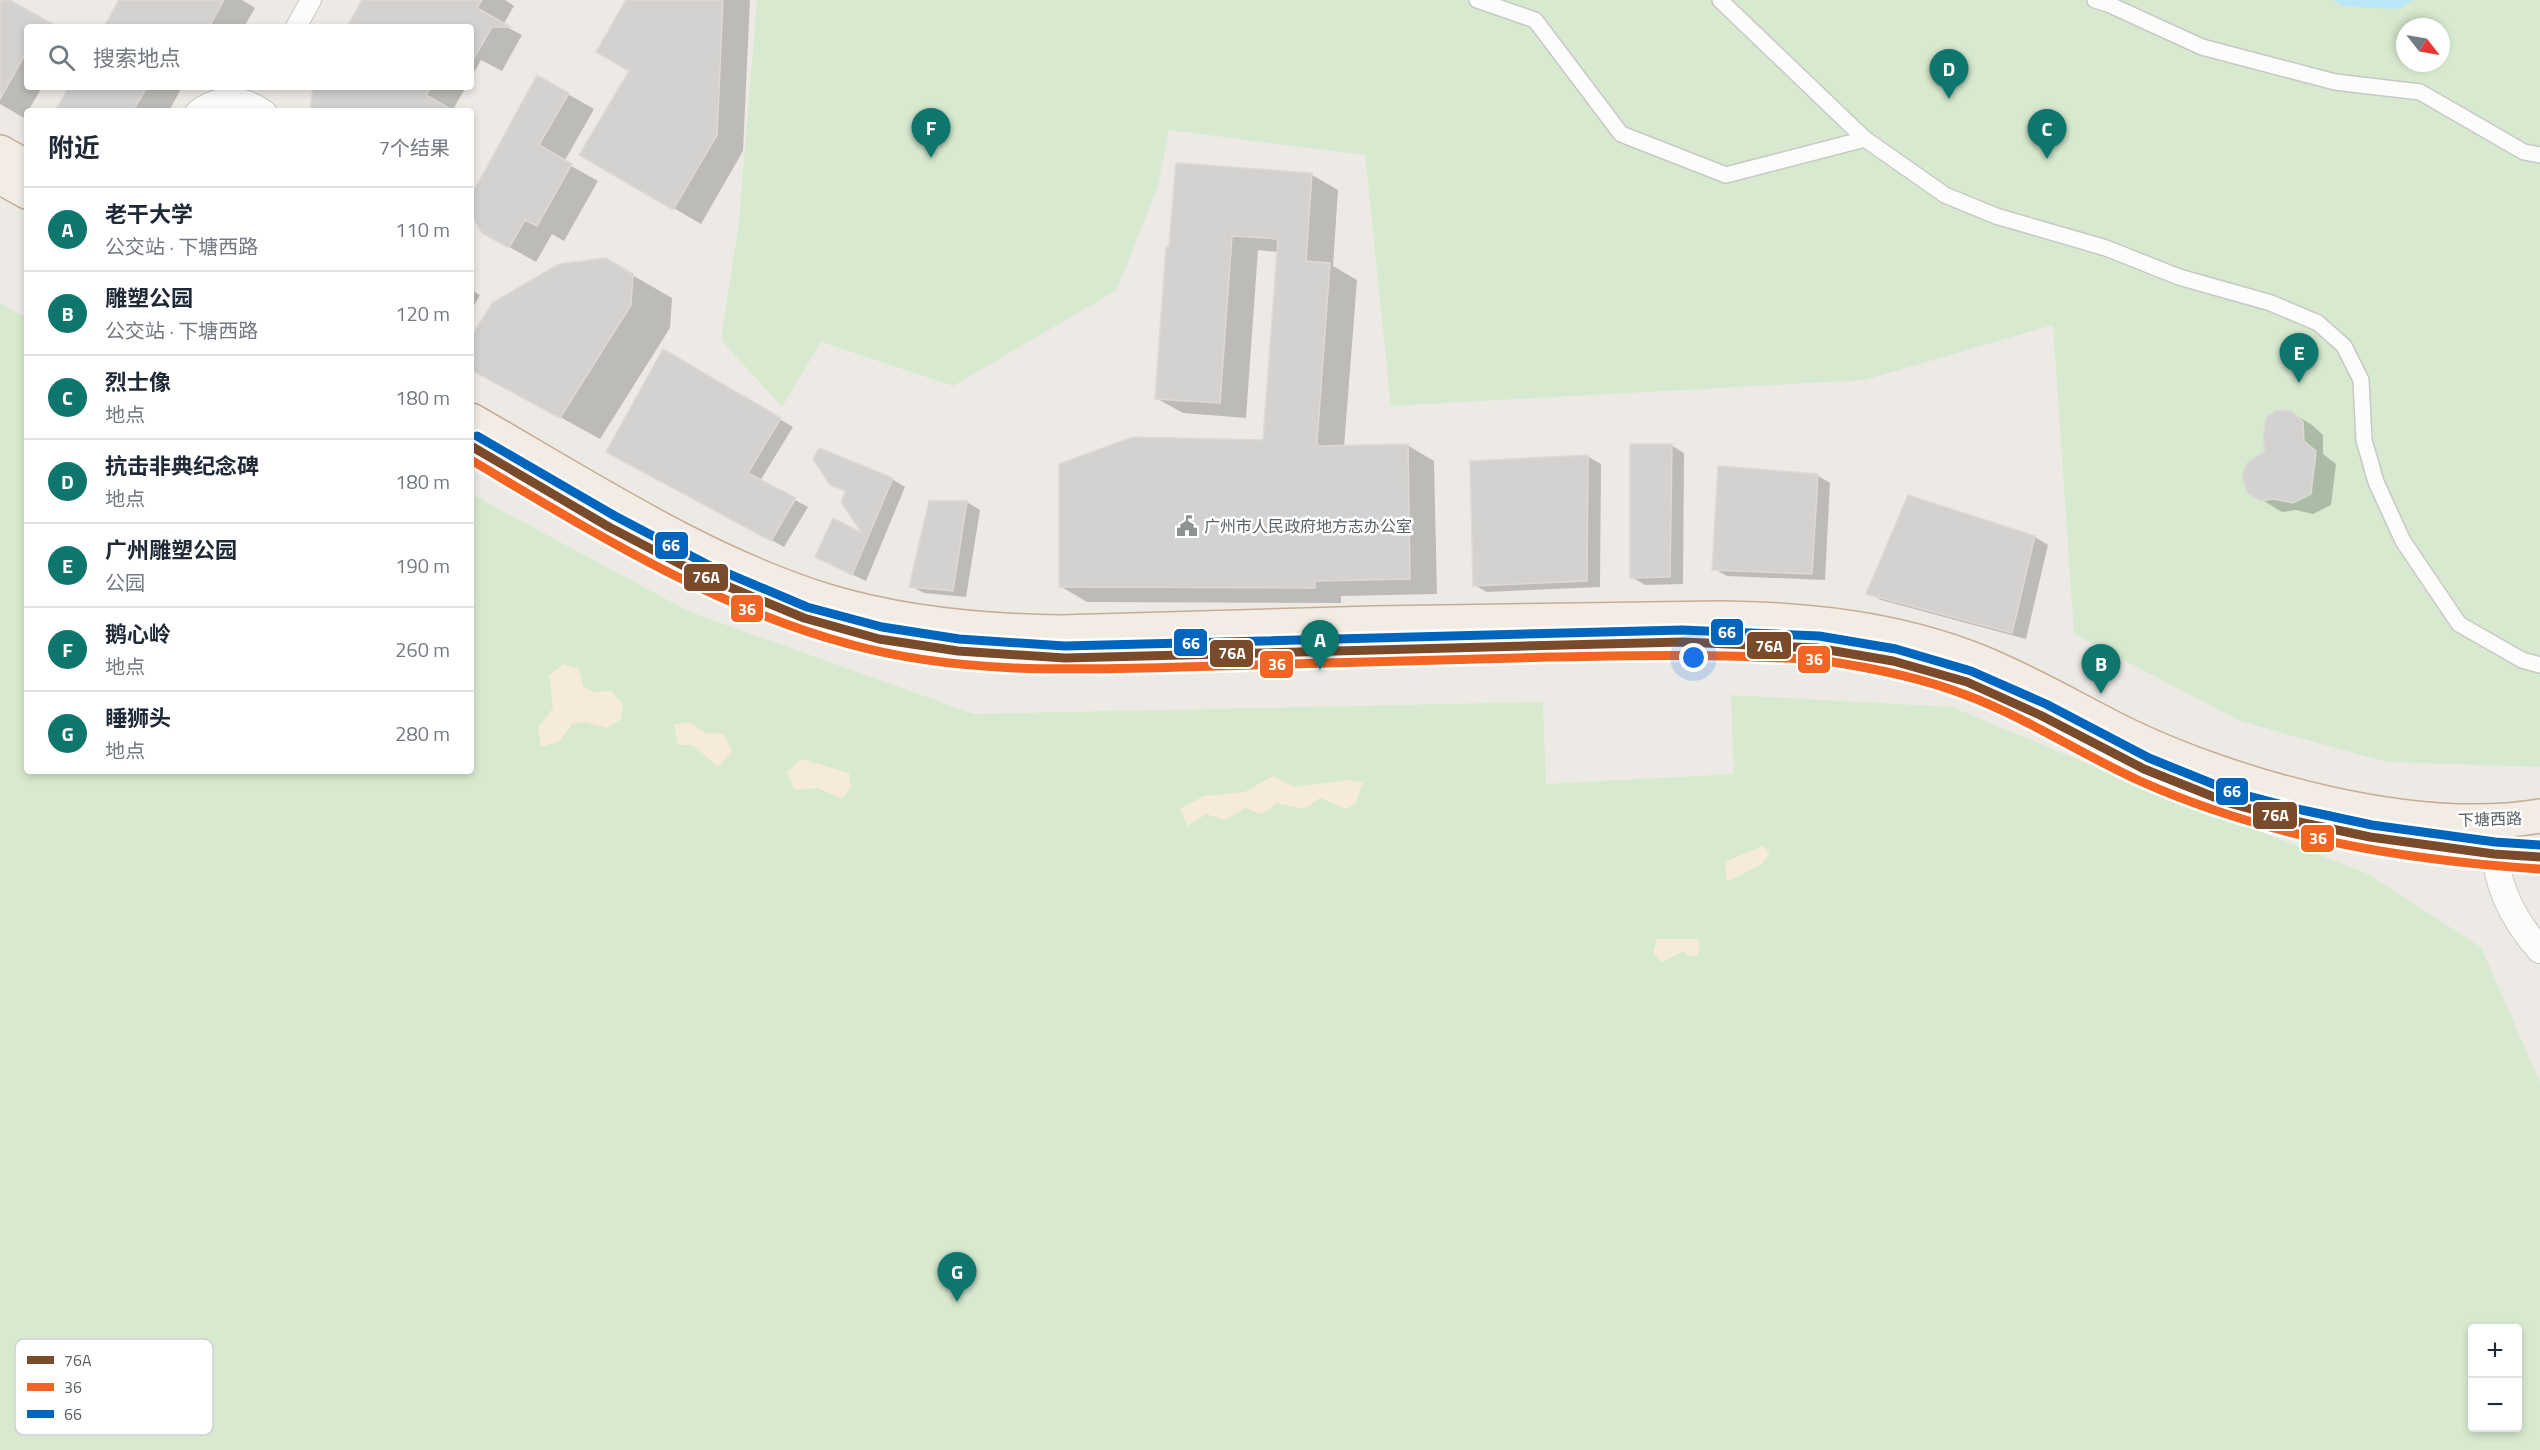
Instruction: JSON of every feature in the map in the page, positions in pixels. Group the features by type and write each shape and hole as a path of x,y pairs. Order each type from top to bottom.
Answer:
{"highway":[{"path":"0,152 24,165"},
{"path":"0,177 24,190"},
{"name":"下塘西路","path":"474,422 675,535 756,574 828,601 901,618 1014,631 1720,618 1788,620 1842,625 1910,640 1977,660 2155,747 2268,788 2362,809 2433,819 2497,821 2540,816"},
{"name":"下塘西路","path":"474,448 624,533 748,597 815,622 886,641 969,654 1065,658 1671,642 1816,648 1893,661 1967,682 2040,715 2144,769 2229,803 2349,833 2494,854 2540,857"}],"street":[{"path":"298,24 311,0"},
{"path":"1477,0 1535,20 1621,134 1726,175 1865,139"},
{"path":"1720,0 1865,139 1945,195 1996,216 2106,248 2179,277 2271,303 2318,323 2344,346 2361,380 2364,440 2376,482 2403,542 2459,624 2522,660 2540,665"},
{"path":"2095,0 2202,47 2335,82 2420,92 2524,153 2540,155"},
{"path":"200,108 221,98 262,100"},
{"path":"2497,821 2494,854 2498,876 2516,919 2540,950"}],"green space":[{"path":"757,0 2540,0 2540,767 2386,762 2240,721 2074,634 2053,325 1865,380 1391,406 1365,155 1169,130 1158,186 1117,290 953,386 821,342 782,407 721,340 739,222"},
{"path":"0,303 24,316 24,774 474,774 474,496 690,612 974,714 1543,702 1546,784 1734,774 1731,695 1952,707 2112,774 2366,873 2481,947 2540,1082 2540,1450 0,1450"}],"sand":[{"path":"564,664 579,669 583,686 594,692 611,691 623,704 621,719 607,728 585,722 572,724 559,741 541,747 538,728 553,708 549,675"},
{"path":"690,722 705,733 724,734 732,752 718,767 693,745 678,745 674,725"},
{"path":"801,759 849,773 851,788 842,799 818,788 794,790 787,772"},
{"path":"1273,776 1294,787 1346,780 1363,782 1356,803 1347,809 1320,798 1304,809 1277,803 1262,814 1245,808 1225,820 1206,814 1188,826 1180,809 1204,796 1245,792"},
{"path":"1763,846 1770,853 1762,864 1727,882 1725,862"},
{"path":"1657,939 1697,939 1700,944 1698,955 1690,957 1684,951 1662,962 1653,953"}],"water":[{"path":"2333,0 2413,0 2399,9 2343,6"}],"building":[{"path":"0,0 10,0 53,24 24,24 24,56 0,99"},
{"path":"119,0 224,0 211,24 106,24"},
{"path":"362,0 482,0 477,8 511,27 492,27 474,59 474,24 349,24"},
{"path":"626,0 723,0 717,135 673,210 579,155 629,71 596,52"},
{"path":"537,75 569,93 539,145 572,164 537,226 525,220 509,248 482,233 474,219 474,190"},
{"path":"67,90 145,90 135,108 57,108"},
{"path":"313,90 429,90 426,95 449,108 310,108"},
{"path":"1176,163 1312,173 1306,261 1330,263 1317,442 1318,446 1408,444 1410,579 1315,581 1315,588 1059,587 1059,464 1133,437 1263,440 1278,239 1232,236 1220,403 1155,399 1166,247 1169,247"},
{"path":"606,258 633,274 631,305 560,418 474,372 474,332 492,303 559,264"},
{"path":"663,349 781,418 748,473 796,498 771,541 606,452"},
{"path":"2277,410 2292,411 2303,422 2304,441 2316,451 2311,494 2293,503 2274,499 2260,501 2248,494 2242,477 2247,463 2265,451 2263,437 2266,418"},
{"path":"1630,444 1672,444 1670,577 1630,578"},
{"path":"819,448 893,478 852,575 815,557 833,518 862,533 841,502 846,491 830,485 813,459"},
{"path":"1588,455 1587,581 1473,586 1470,461"},
{"path":"1718,466 1818,474 1812,574 1712,570"},
{"path":"1908,495 2035,536 2012,633 1866,594"},
{"path":"929,501 967,501 953,591 909,587"}],"transit line":[{"name":"66","path":"477,436 615,516 710,566 807,607 882,627 959,639 1065,646 1682,630 1819,636 1896,649 1971,671 2046,704 2149,758 2233,792 2372,825 2495,842 2540,845"},
{"name":"76A","path":"474,448 609,527 705,577 804,618 879,639 958,651 1065,658 1682,642 1817,648 1893,661 1967,682 2040,715 2144,769 2229,803 2299,822 2370,837 2494,854 2540,857"},
{"name":"36","path":"474,462 607,540 701,588 749,610 798,628 890,654 973,665 1056,669 1677,655 1819,660 1894,673 1966,695 2011,714 2140,781 2236,817 2335,843 2386,852 2539,869"}],"place":[{"name":"抗击非典纪念碑","path":"1949,99"},
{"name":"鹅心岭","path":"931,158"},
{"name":"烈士像","path":"2047,159"},
{"name":"广州雕塑公园","path":"2299,383"},
{"name":"广州市人民政府地方志办公室","path":"1187,526"},
{"name":"老干大学","path":"1320,670"},
{"name":"雕塑公园","path":"2101,694"},
{"name":"睡狮头","path":"957,1302"}]}
